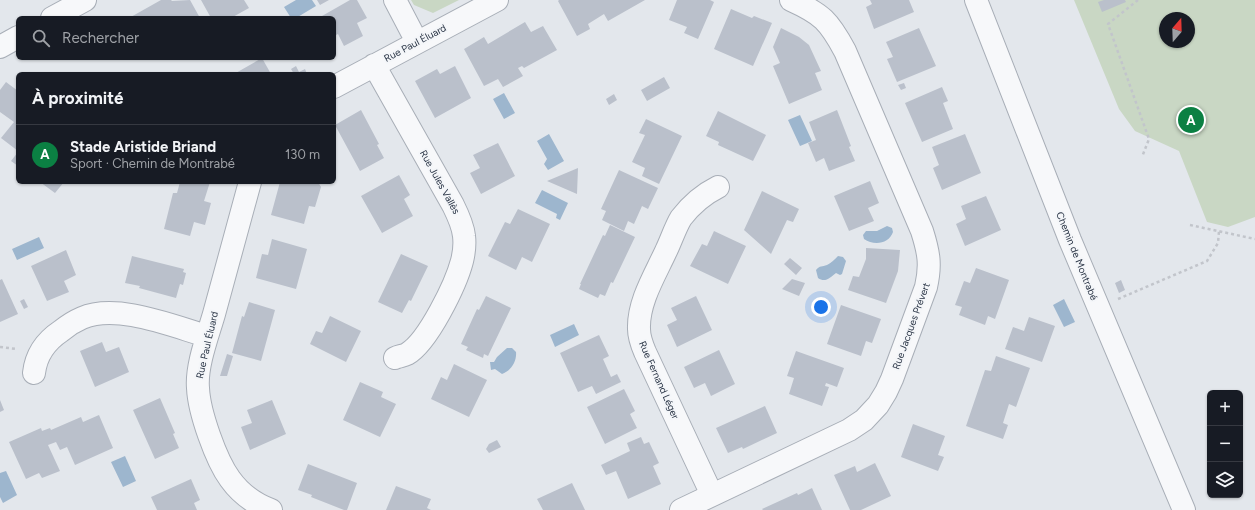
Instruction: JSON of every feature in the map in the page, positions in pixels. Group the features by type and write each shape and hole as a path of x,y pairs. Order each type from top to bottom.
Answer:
{"street":[{"path":"56,16 85,0"},
{"path":"395,0 417,42"},
{"name":"Rue Paul Éluard","path":"336,86 497,0"},
{"name":"Rue Jacques Prévert","path":"712,495 849,430 864,420 878,405 892,379 926,287 929,272 927,246 922,231 845,51 829,25 821,16 811,9 791,0"},
{"name":"Chemin de Montrabé","path":"976,0 1070,240 1184,510"},
{"path":"0,47 16,38"},
{"name":"Rue Jules Vallès","path":"374,65 453,205 460,219 464,235 462,260 456,277 437,316 427,333 415,348 407,354 395,358"},
{"name":"Rue Paul Éluard","path":"249,184 207,336 200,364 198,387 201,410 209,435 230,479 247,497 270,510"},
{"name":"Rue Fernand Léger","path":"712,495 644,352 640,339 639,328 641,311 646,293 680,219 693,205 718,186"},
{"path":"34,373 35,363 41,350 52,336 83,318 102,314 128,314 207,336"},
{"path":"680,510 712,495"}],"path":[{"path":"1138,0 1108,24 1149,140 1142,157"},
{"path":"1190,225 1255,239"},
{"path":"1112,301 1207,261 1218,243 1219,231"}],"green space":[{"path":"411,0 459,0 433,13 414,5"},
{"path":"1074,0 1255,0 1255,217 1228,227 1207,222 1179,151 1135,131 1119,109"}],"water":[{"path":"296,0 312,0 316,6 299,16 290,16 284,7"},
{"path":"504,93 515,113 504,119 493,99"},
{"path":"800,115 812,141 800,146 788,120"},
{"path":"549,134 564,161 548,170 544,164 547,159 537,141"},
{"path":"542,190 568,203 560,220 556,218 557,214 535,203"},
{"path":"887,226 892,228 893,232 885,241 881,243 872,243 864,239 863,235 866,231 877,231"},
{"path":"39,237 44,248 17,260 12,249"},
{"path":"838,256 843,257 846,261 842,274 840,275 836,273 825,280 818,278 817,268 825,266"},
{"path":"1064,299 1075,322 1064,327 1053,305"},
{"path":"574,324 579,335 555,347 550,335"},
{"path":"507,348 512,348 516,352 516,359 513,365 508,371 502,374 495,369 491,370 490,362 494,362 497,357"},
{"path":"125,456 136,481 123,487 111,462"},
{"path":"6,471 17,495 3,503 0,497 0,473"}],"building":[{"path":"161,0 190,0 199,16 133,16"},
{"path":"201,0 244,0 249,8 235,16 210,16"},
{"path":"317,0 329,0 320,5"},
{"path":"350,0 357,0 367,18 357,23 363,36 344,46 338,34 336,35 336,16 322,16"},
{"path":"645,0 608,21 604,14 588,24 590,29 577,36 558,1"},
{"path":"677,0 710,0 714,2 698,39 684,33 687,27 669,20"},
{"path":"870,0 909,0 914,12 874,29 866,7 872,4"},
{"path":"1104,0 1125,0 1126,2 1102,12 1098,2"},
{"path":"731,9 752,18 754,16 772,23 753,66 714,49"},
{"path":"525,22 531,32 543,26 557,50 524,68 522,66 518,68 523,76 503,87 498,79 484,86 464,49 484,37 488,44"},
{"path":"781,28 799,37 809,45 821,71 815,73 822,90 789,104 773,66 780,63 773,47"},
{"path":"919,28 936,66 897,82 887,59 893,57 886,42"},
{"path":"258,60 263,60 270,72 238,72"},
{"path":"296,66 299,72 293,72 291,69"},
{"path":"455,66 471,98 435,118 415,81 437,69 440,74"},
{"path":"305,69 306,72 299,72"},
{"path":"664,77 670,88 647,101 641,90"},
{"path":"6,82 16,90 16,149 1,138 14,122 0,112 0,90"},
{"path":"904,83 906,88 901,90 898,85"},
{"path":"942,87 948,101 943,103 953,129 922,142 905,103"},
{"path":"614,94 617,100 609,105 606,99"},
{"path":"361,110 379,144 377,145 384,158 360,171 336,124"},
{"path":"837,110 851,146 849,147 855,161 829,171 824,158 816,162 808,143 816,140 809,122"},
{"path":"718,111 766,135 753,161 718,145 719,142 706,136"},
{"path":"646,119 682,136 659,184 642,176 645,168 632,162 645,135 639,133"},
{"path":"965,134 981,173 942,190 933,168 939,165 932,147"},
{"path":"498,143 515,176 481,194 470,173 480,168 473,155"},
{"path":"16,155 16,165 11,161"},
{"path":"578,168 577,194 547,181"},
{"path":"619,170 658,188 648,209 642,206 634,224 628,221 624,231 602,220 606,211 601,209"},
{"path":"399,175 410,195 404,199 413,216 382,233 361,196"},
{"path":"870,181 879,203 868,208 874,221 849,231 834,196"},
{"path":"43,184 62,184 55,193"},
{"path":"179,184 209,184 204,201 211,203 205,225 194,222 190,236 164,229 173,193 177,193"},
{"path":"279,184 319,184 321,187 315,207 309,206 304,224 271,215"},
{"path":"762,191 799,209 793,222 787,220 771,254 744,230"},
{"path":"986,196 1001,230 965,246 956,224 966,219 961,206"},
{"path":"518,209 550,224 532,262 522,257 516,270 488,256 505,222 510,224"},
{"path":"610,225 635,237 613,283 611,282 605,296 600,294 598,298 579,289 603,235 605,236"},
{"path":"714,231 746,246 728,284 690,266 702,244 707,246"},
{"path":"272,239 307,249 296,289 256,278 262,254 268,255"},
{"path":"866,248 900,250 898,271 886,303 848,290 853,276 859,277 866,259"},
{"path":"66,250 76,275 64,281 69,292 47,301 31,266"},
{"path":"401,254 428,266 411,301 409,300 402,313 378,302"},
{"path":"132,256 184,269 183,272 186,273 183,285 180,284 176,298 139,288 140,286 125,283"},
{"path":"790,258 802,268 796,275 784,264"},
{"path":"976,268 1009,280 995,319 988,316 985,325 959,315 962,307 955,305 964,281 970,283"},
{"path":"2,279 18,314 0,322 0,280"},
{"path":"792,279 805,283 799,296 782,289"},
{"path":"1121,280 1125,290 1119,293 1115,283"},
{"path":"486,296 511,308 488,356 484,354 483,358 466,350 468,347 461,344 477,309 479,310"},
{"path":"696,296 712,330 677,347 667,325 677,320 671,308"},
{"path":"24,299 28,307 24,309 20,301"},
{"path":"249,302 275,310 261,361 232,353 242,316 244,317"},
{"path":"841,305 881,319 872,343 866,341 861,356 827,344"},
{"path":"330,316 361,331 346,362 310,344 316,331 322,333"},
{"path":"1029,317 1055,326 1042,362 1005,349 1013,327 1024,331"},
{"path":"599,335 609,356 603,359 611,377 617,374 621,382 596,394 592,386 578,392 560,353"},
{"path":"102,342 106,352 119,347 129,372 95,387 80,351"},
{"path":"719,350 735,384 711,396 705,383 694,388 684,367"},
{"path":"796,351 844,368 837,387 826,383 825,386 829,387 822,406 789,394 794,378 787,376"},
{"path":"227,354 233,356 227,376 220,376"},
{"path":"996,356 1030,368 1016,407 1009,404 1003,423 1008,425 1003,439 966,426 985,370 991,371"},
{"path":"454,364 487,380 469,417 431,399 441,377 447,380"},
{"path":"360,382 383,392 381,397 396,404 380,437 343,420"},
{"path":"624,389 635,411 630,414 637,428 605,444 587,407"},
{"path":"160,398 175,433 173,434 179,448 155,459 133,410"},
{"path":"0,400 4,410 0,412"},
{"path":"272,400 286,434 250,450 241,427 252,423 247,410"},
{"path":"765,406 777,433 743,449 742,447 728,453 716,428"},
{"path":"99,415 113,448 75,465 67,447 60,450 56,442 48,445 60,471 42,478 39,473 26,479 9,442 41,428 42,431 50,428 51,430 81,417 83,422"},
{"path":"913,424 945,436 938,455 944,457 938,471 901,457"},
{"path":"641,437 644,444 649,442 659,463 653,466 661,484 628,499 616,471 606,475 601,465 630,451 627,443"},
{"path":"497,440 501,447 489,453 486,449 489,444"},
{"path":"875,463 891,496 861,510 850,510 834,475 855,466 857,472"},
{"path":"308,464 357,483 347,510 311,497 312,495 298,490"},
{"path":"191,479 200,500 194,503 197,510 157,510 151,497"},
{"path":"572,483 585,510 543,510 537,499"},
{"path":"396,486 431,499 427,508 431,510 386,510"},
{"path":"812,488 822,510 762,509 797,493 798,495"}],"place":[{"name":"Stade Aristide Briand","path":"1191,120"}]}
